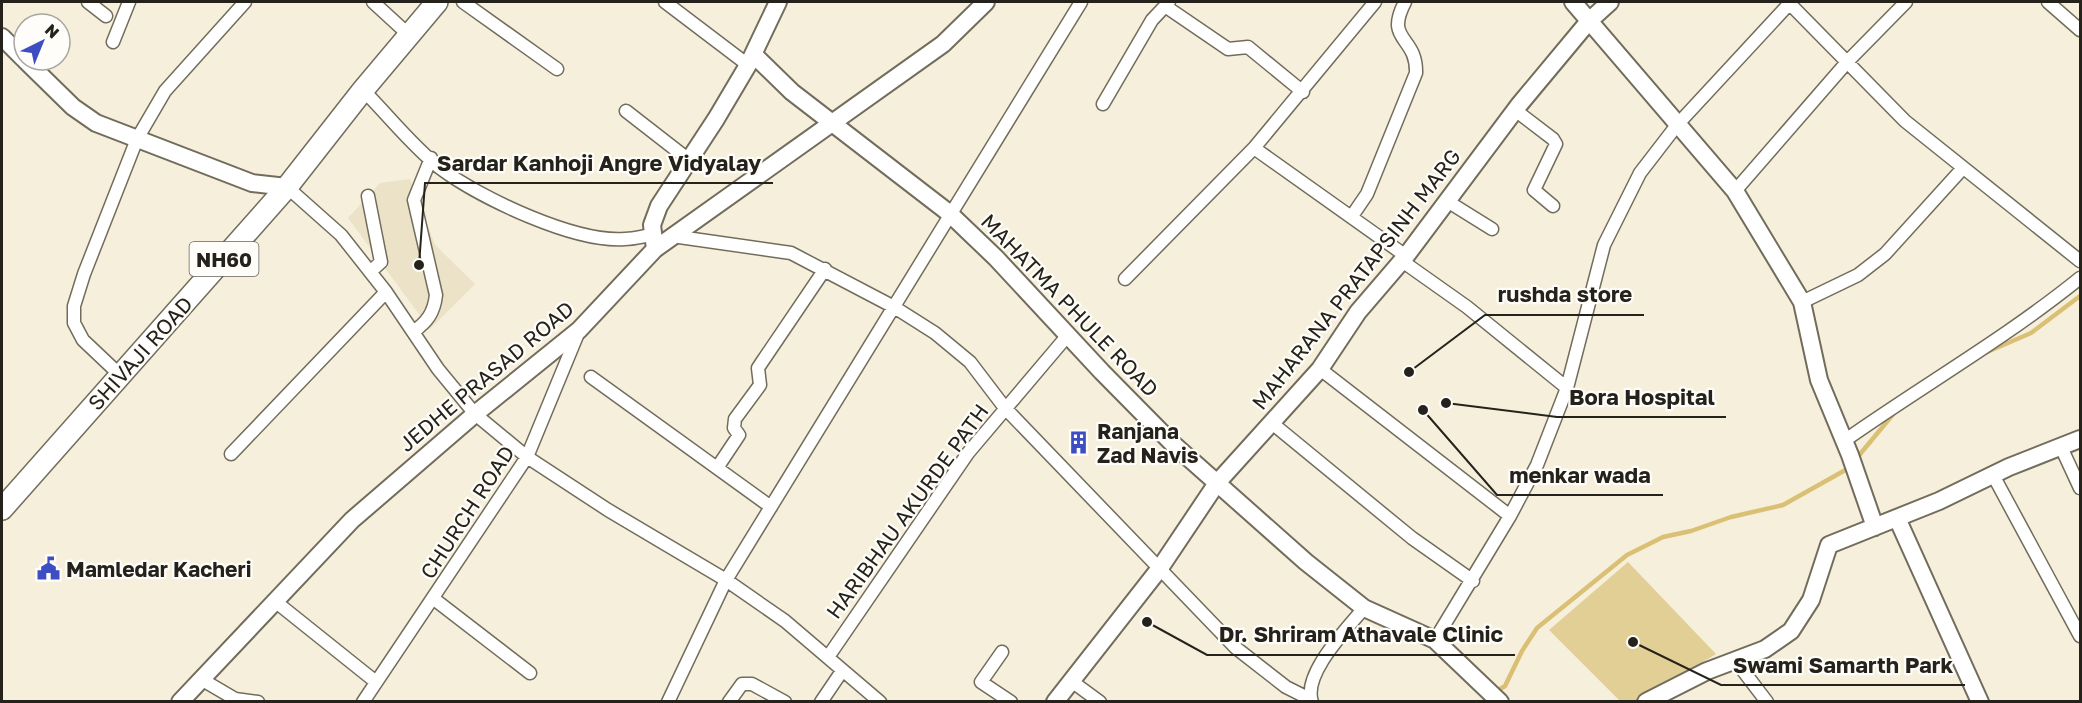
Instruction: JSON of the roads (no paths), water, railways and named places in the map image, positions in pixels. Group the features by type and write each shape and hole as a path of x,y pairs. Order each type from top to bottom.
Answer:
{"highway":[{"name":"SHIVAJI ROAD","path":"2,509 287,187 363,90 437,2"}],"street":[{"path":"88,2 106,16"},
{"path":"113,42 129,2"},
{"path":"120,375 83,340 74,323 74,306 137,139 165,91 245,2"},
{"path":"373,2 409,35"},
{"path":"463,2 557,69"},
{"path":"665,2 751,60"},
{"path":"363,90 440,167 493,200 562,228 624,240 654,242 652,225 659,206 751,60 778,2"},
{"name":"JEDHE PRASAD ROAD","path":"180,702 352,520 475,414 579,330 654,242 672,236 713,210 808,138 834,123 943,44 986,2"},
{"path":"668,702 726,580 894,307 949,213 978,171 1081,2"},
{"path":"1125,279 1254,148 1303,92 1375,2"},
{"path":"1352,216 1367,194 1416,73 1413,52 1396,26 1396,18 1405,2"},
{"path":"1573,2 1735,191 1802,302 1819,380 1847,448 1875,527"},
{"name":"MAHARANA PRATAPSINH MARG","path":"1055,702 1160,568 1217,483 1273,424 1320,369 1358,312 1404,258 1515,110 1589,21 1610,2"},
{"path":"1435,640 1473,581 1537,465 1567,388 1604,245 1640,173 1677,125 1789,2 1905,121 2080,261"},
{"path":"1735,191 1848,61 1906,2"},
{"path":"1103,104 1152,20 1168,4 1228,49 1248,47 1303,92"},
{"path":"2053,4 2080,30"},
{"name":"MAHATMA PHULE ROAD","path":"751,60 949,213 996,258 1165,436 1306,562 1364,608 1435,640 1499,700"},
{"path":"37,72 73,107 96,123 252,183 287,187 341,235 386,292 438,369 475,414 527,457 608,510 726,580 785,621 880,702"},
{"path":"1515,110 1553,139 1556,144 1534,190 1553,206"},
{"path":"626,111 689,160"},
{"path":"1254,148 1352,216 1567,388"},
{"path":"413,332 429,319 436,295 414,200 431,158"},
{"path":"1802,302 1858,275 1885,254 1963,168"},
{"path":"368,196 381,262 370,272"},
{"path":"1448,201 1492,229"},
{"path":"672,236 790,253 825,269 894,307 935,333 970,363 1005,408 1160,568 1258,666 1286,687 1311,700 1313,679 1327,654 1364,608"},
{"path":"717,468 739,435 734,428 735,419 760,385 758,368 804,296 825,269"},
{"path":"1847,448 1915,391 2031,316 2080,278"},
{"path":"231,454 386,292"},
{"name":"CHURCH ROAD","path":"363,702 527,457 579,330"},
{"name":"HARIBHAU AKURDE PATH","path":"828,657 932,502 1005,408 1068,335"},
{"path":"1320,369 1510,516"},
{"path":"591,377 771,507"},
{"path":"1273,424 1412,538 1473,581"},
{"path":"1649,701 1707,670 1765,649 1791,631 1811,600 1830,545 2080,440"},
{"path":"2061,447 2080,488"},
{"path":"1993,475 2080,636"},
{"path":"1897,518 1980,702"},
{"path":"434,599 530,674"},
{"path":"276,602 376,682"},
{"path":"1002,652 981,682 1011,702"},
{"path":"1735,660 1767,702"},
{"path":"821,702 842,671"},
{"path":"201,679 235,699 258,702"},
{"path":"1070,680 1100,702"},
{"path":"729,702 742,684 752,684 785,702"}],"waterway":[{"path":"1987,352 2031,333 2080,296"},
{"path":"1856,459 1895,412"},
{"path":"1495,692 1505,686 1522,651 1537,628 1627,555 1663,537 1691,531 1731,517 1783,505 1849,468"}],"place":[{"name":"Sardar Kanhoji Angre Vidyalay","path":"419,265"},
{"name":"rushda store","path":"1409,372"},
{"name":"Bora Hospital","path":"1446,403"},
{"name":"menkar wada","path":"1423,410"},
{"name":"Ranjana Zad Navis","path":"1079,443"},
{"name":"Mamledar Kacheri","path":"48,569"},
{"name":"Dr. Shriram Athavale Clinic","path":"1147,622"},
{"name":"Swami Samarth Park","path":"1633,642"}]}
